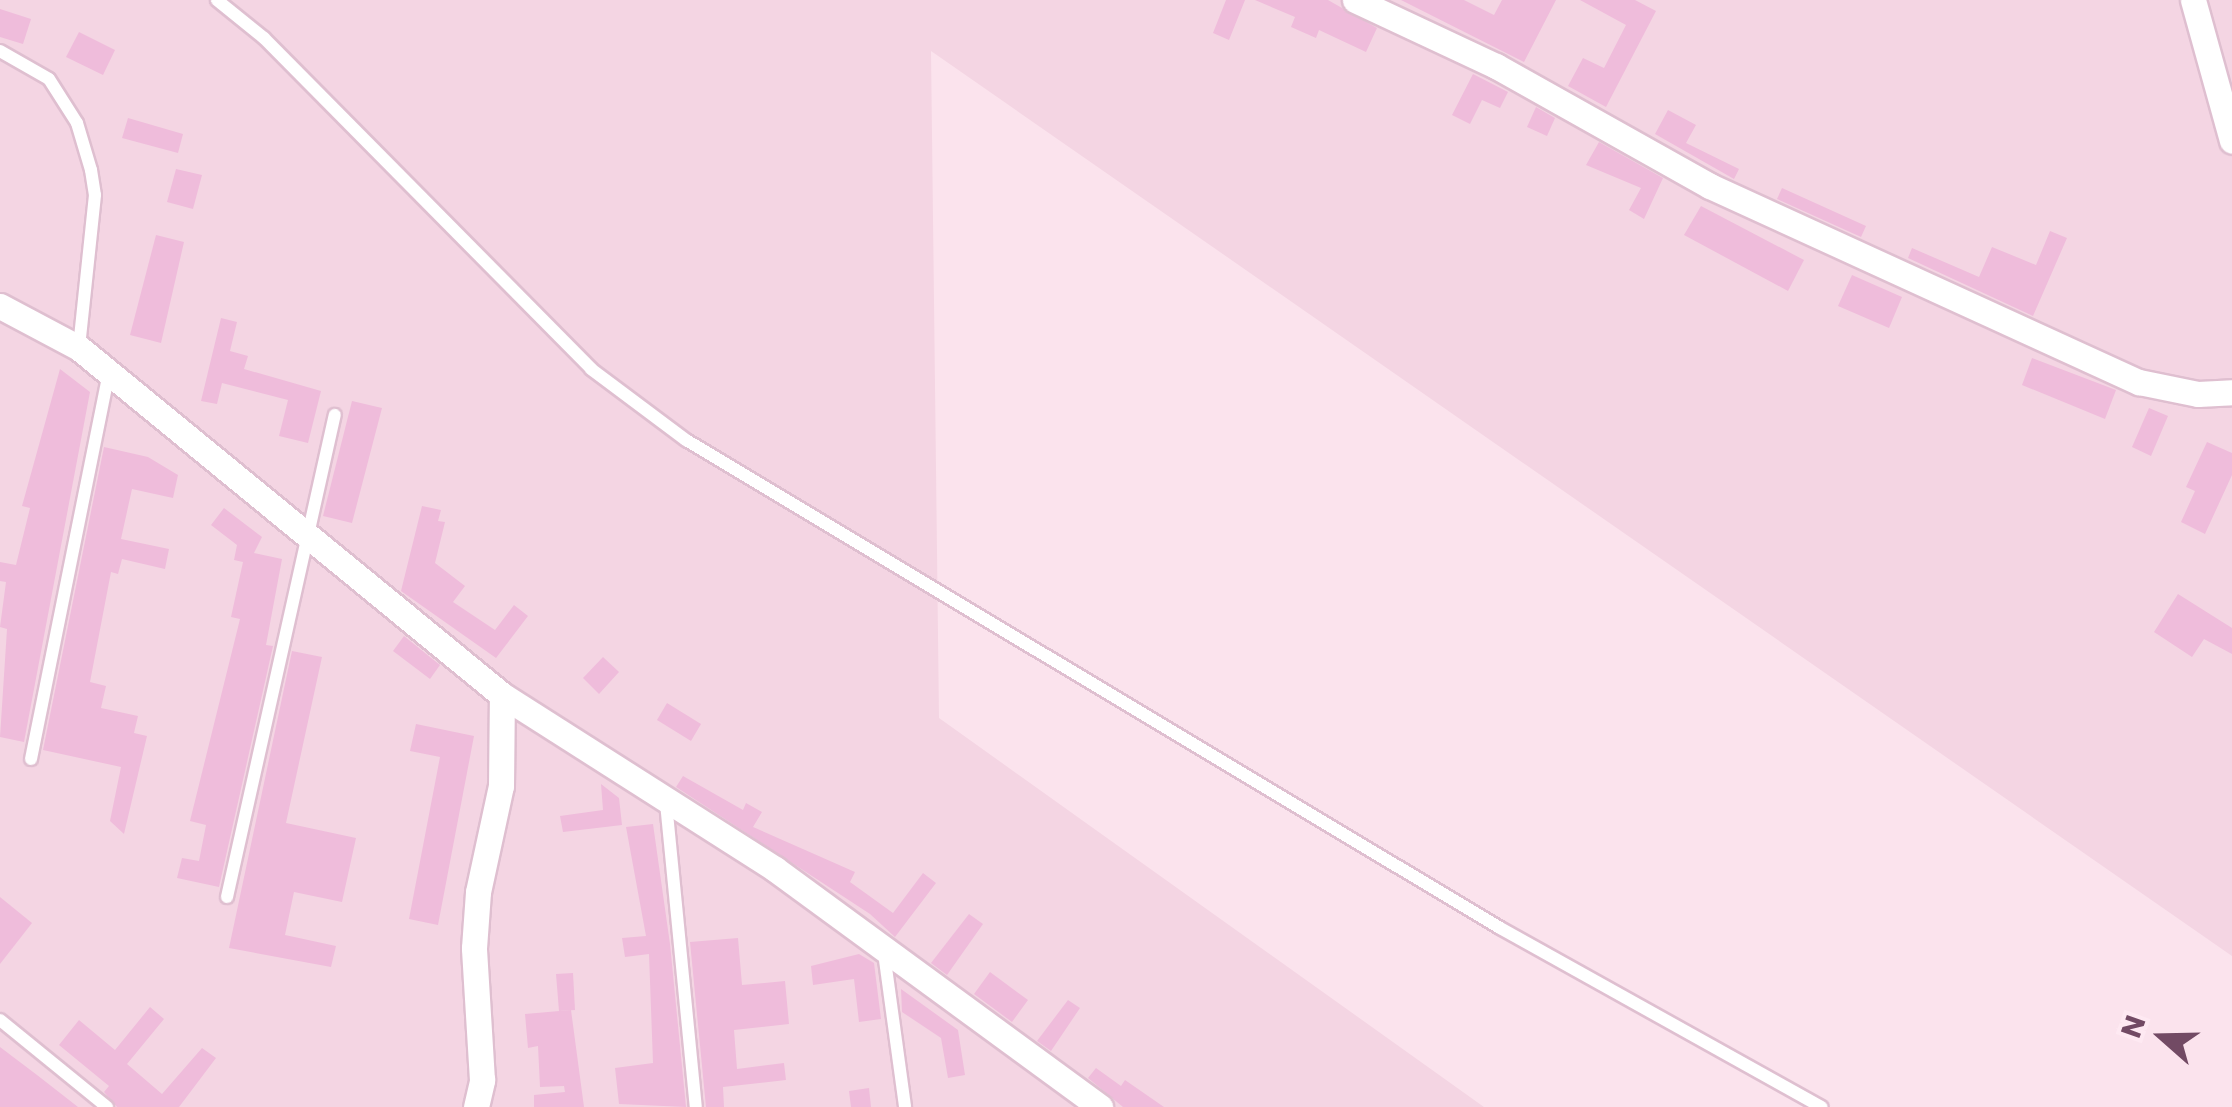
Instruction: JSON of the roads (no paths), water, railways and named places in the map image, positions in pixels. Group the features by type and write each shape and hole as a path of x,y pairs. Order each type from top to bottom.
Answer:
{"street":[{"path":"1356,0 1496,66 1710,186 2140,382 2198,394 2232,392"},
{"path":"2193,0 2232,141"},
{"path":"0,306 79,348 303,536 502,695 666,804 775,869 883,946 1074,1097 1100,1107"},
{"path":"476,1107 482,1080 477,910 501,786 502,695"}],"lane":[{"path":"217,0 264,38 591,369 686,440 1500,928 1822,1107"},
{"path":"0,51 49,79 78,122 92,170 95,195 79,348"},
{"path":"30,759 108,376"},
{"path":"227,896 303,536 335,415"},
{"path":"666,804 696,1107"},
{"path":"883,946 904,1107"},
{"path":"0,1020 107,1107"}]}
